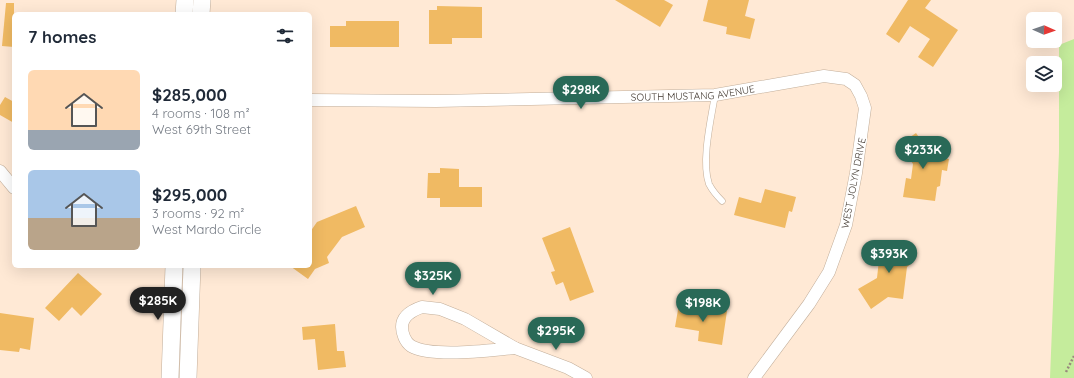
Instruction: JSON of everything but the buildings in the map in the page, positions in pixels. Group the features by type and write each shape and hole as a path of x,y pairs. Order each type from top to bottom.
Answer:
{"main road":[{"path":"184,12 185,0"},
{"path":"201,12 202,0"},
{"path":"170,378 174,268"},
{"path":"188,378 192,268"}],"street":[{"name":"SOUTH MUSTANG AVENUE","path":"312,100 436,101 715,95 824,76 846,79 856,85"},
{"name":"WEST JOLYN DRIVE","path":"754,378 809,304 830,272 846,225 856,173 865,108 856,85"},
{"path":"0,171 12,186"},
{"path":"515,348 445,352 421,350 410,345 404,337 402,327 404,319 411,311 422,307 440,309 465,320 515,348 568,368 586,378"}],"lane":[{"path":"715,95 708,144 707,173 710,185 716,196 722,201"}],"path":[{"path":"1066,372 1074,356"}],"green space":[{"path":"1074,39 1074,378 1050,378 1059,152 1059,92 1062,92 1062,56 1059,56 1059,48 1062,48 1062,44"}]}
